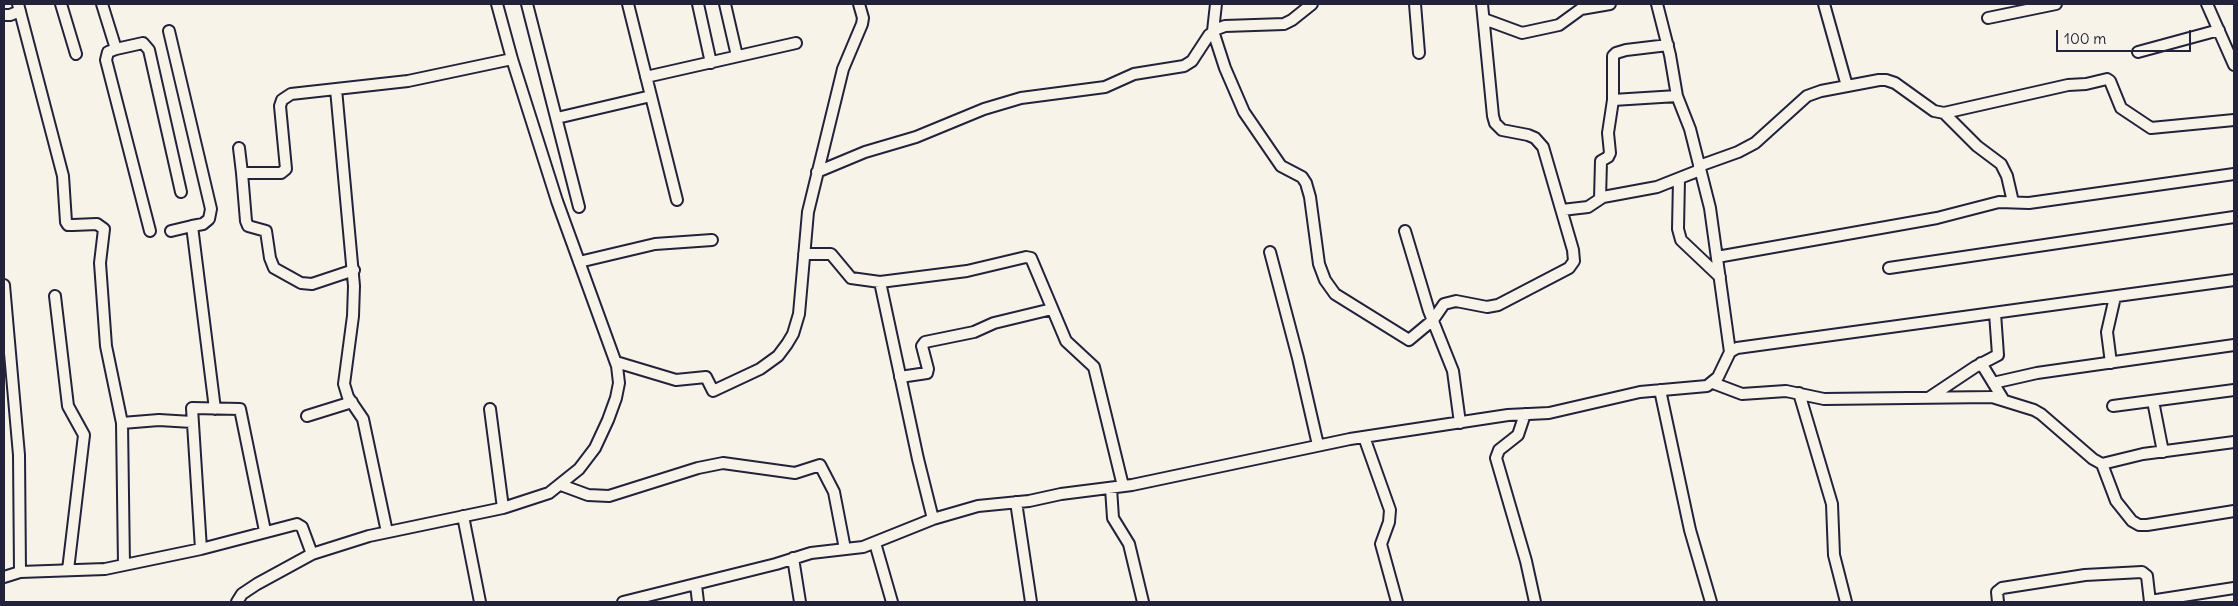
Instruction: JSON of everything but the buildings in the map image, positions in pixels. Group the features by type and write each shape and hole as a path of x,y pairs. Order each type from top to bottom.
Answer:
{"street":[{"path":"61,4 76,54"},
{"path":"102,4 116,49"},
{"path":"237,602 242,594 257,584 312,554 387,532 503,508 549,493 579,469 594,448 608,420 619,383 616,362 557,201 512,59 497,4"},
{"path":"527,4 579,207"},
{"path":"628,4 676,200"},
{"path":"698,4 711,63"},
{"path":"725,4 737,56"},
{"path":"616,362 676,380 706,377 713,391 760,369 778,356 793,334 799,314 808,212 843,69 864,18 859,4"},
{"path":"1216,4 1213,31 1224,68 1244,112 1281,166 1302,177 1306,183 1310,197 1320,264 1329,287 1336,294 1407,340 1414,338 1433,320 1444,304 1456,301 1487,307 1498,306 1569,268 1575,257 1546,154 1540,142 1528,135 1502,130 1495,123 1482,4"},
{"path":"817,172 865,152 916,138 984,109 1021,98 1037,94 1105,87 1134,74 1187,65 1196,57 1213,31 1225,26 1284,24 1312,4"},
{"path":"1415,4 1419,53"},
{"path":"1484,19 1522,33 1559,25 1581,9 1610,4"},
{"path":"623,602 696,585 811,553 875,543 933,520 978,506 1123,486 1364,437 1526,414 1550,413 1617,396 1701,387 1713,383 1730,352 1710,208 1690,129 1677,96 1668,45 1657,4"},
{"path":"1824,4 1847,86"},
{"path":"1988,18 2056,4"},
{"path":"2207,4 2219,30 2229,42 2234,65"},
{"path":"4,15 10,15 19,8 63,176 66,222 73,225 97,224 104,229 100,263 106,346 122,423 124,565"},
{"path":"2138,52 2219,30"},
{"path":"169,31 210,209 209,219 203,224 171,231"},
{"path":"150,231 106,60 108,52 143,43 149,50 181,192"},
{"path":"646,78 796,43"},
{"path":"1600,199 1601,161 1610,155 1608,133 1613,100 1612,59 1614,54 1643,47 1668,45"},
{"path":"242,173 285,172 286,165 280,106 285,97 291,94 408,81 512,59"},
{"path":"1944,114 2068,85 2086,84 2107,79 2110,81 2121,108 2151,128 2234,120"},
{"path":"1562,210 1588,207 1600,199 1642,191 1679,179 1755,144 1807,96 1879,80 1891,81 1934,111 1944,114 1977,146 2001,164 2007,176 2013,202"},
{"path":"336,89 354,270 354,308 344,384 346,393 363,419 387,532"},
{"path":"556,118 651,96"},
{"path":"1613,100 1677,96"},
{"path":"239,148 246,221 248,226 266,231 271,263 276,270 308,285 354,270"},
{"path":"1717,257 1929,220 1999,202 2029,203 2234,174"},
{"path":"1679,179 1679,235 1686,246 1720,277"},
{"path":"1889,268 2234,217"},
{"path":"192,226 215,409"},
{"path":"1405,231 1424,297 1454,371 1460,423"},
{"path":"579,262 655,244 712,240"},
{"path":"1270,252 1298,358 1318,445"},
{"path":"804,254 833,254 849,277 880,282 966,271 1029,257 1034,263 1066,341 1094,367 1123,486"},
{"path":"1730,352 1737,348 2234,280"},
{"path":"880,282 918,460 933,520"},
{"path":"4,285 19,455 20,572"},
{"path":"55,296 68,406 84,435 68,570"},
{"path":"2111,363 2108,323 2115,296"},
{"path":"900,377 924,375 928,372 922,346 924,342 978,331 994,323 1052,309"},
{"path":"1929,398 1981,363 1997,356 1999,353 1995,313"},
{"path":"1992,383 2036,373 2234,345"},
{"path":"1981,363 2003,399"},
{"path":"1713,383 1742,394 1786,391 1833,400 1978,396 2003,399 2041,414 2102,464 2116,501 2132,521 2138,525 2234,511"},
{"path":"1660,390 1690,530 1711,602"},
{"path":"2113,406 2234,390"},
{"path":"1799,393 1830,498 1834,517 1834,555 1846,602"},
{"path":"2153,401 2163,452"},
{"path":"307,416 352,402"},
{"path":"201,549 192,408 240,409 265,531"},
{"path":"490,409 503,508"},
{"path":"1526,414 1518,435 1499,450 1496,458 1526,561 1535,602"},
{"path":"122,423 159,420 192,422"},
{"path":"1364,437 1390,510 1381,544 1398,602"},
{"path":"2102,464 2134,456 2234,442"},
{"path":"562,484 588,495 609,496 698,468 723,463 795,473 820,465 834,492 845,549"},
{"path":"1111,488 1113,518 1129,544 1142,602"},
{"path":"1016,502 1031,602"},
{"path":"463,516 480,602"},
{"path":"4,577 20,572 105,569 201,549 265,531 300,524 312,554"},
{"path":"875,543 892,602"},
{"path":"793,558 800,602"},
{"path":"1998,602 1997,592 2002,588 2085,575 2142,572 2147,576 2150,602 2234,588"},
{"path":"696,585 698,602"}]}
